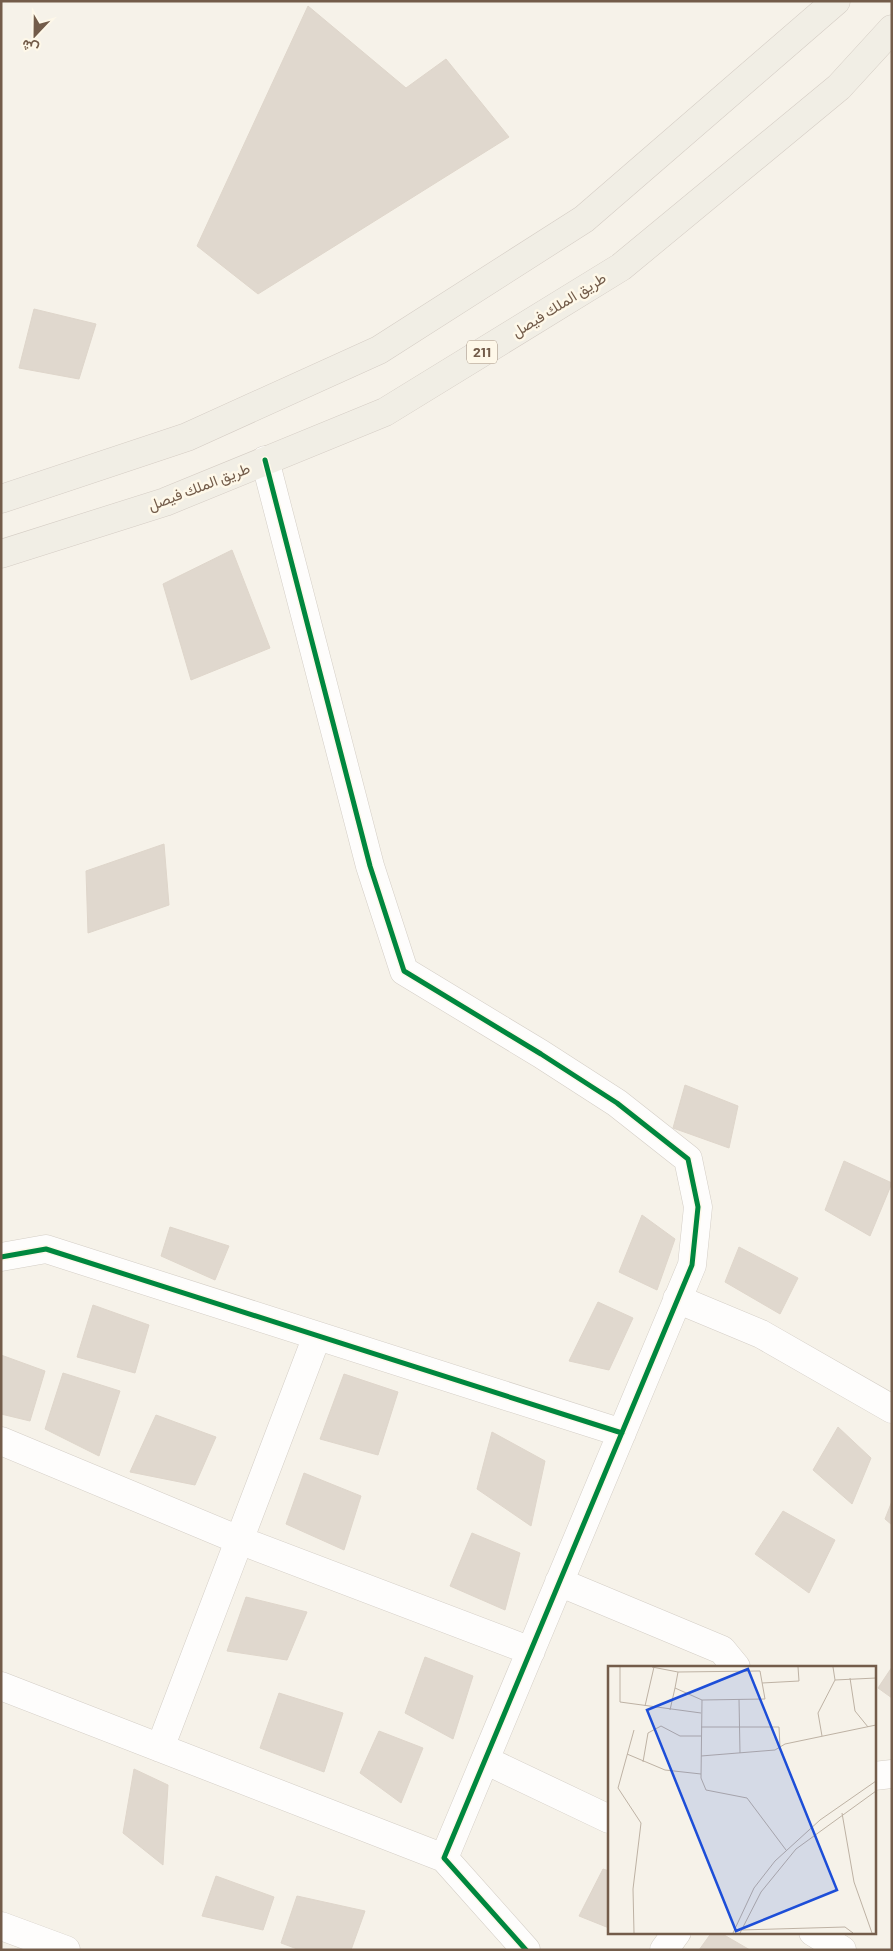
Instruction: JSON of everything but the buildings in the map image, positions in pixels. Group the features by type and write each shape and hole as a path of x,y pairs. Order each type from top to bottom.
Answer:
{"main road":[{"path":"1,500 187,438 379,350 584,219 836,1"},
{"name":"طريق الملك فيصل","path":"1,554 165,502 385,412 621,267 839,87 892,29"}],"street":[{"path":"265,460 370,866 404,971 541,1054 617,1103 688,1159 698,1207 692,1265 444,1858"},
{"path":"1,1257 46,1249 622,1433"},
{"path":"677,1299 761,1334 892,1409"},
{"path":"160,1748 317,1336"},
{"path":"1,1441 239,1540 531,1651"},
{"path":"559,1582 722,1650 735,1666"},
{"path":"1,1686 444,1858 526,1950"},
{"path":"485,1760 608,1819"},
{"path":"876,1776 892,1774"},
{"path":"1,1926 66,1950"},
{"path":"664,1950 676,1934"},
{"path":"816,1934 842,1950"}],"cycle path":[{"path":"265,460 370,866 404,971 541,1054 617,1103 688,1159 698,1207 692,1265 444,1858 526,1950"},
{"path":"1,1257 46,1249 622,1433"}]}
